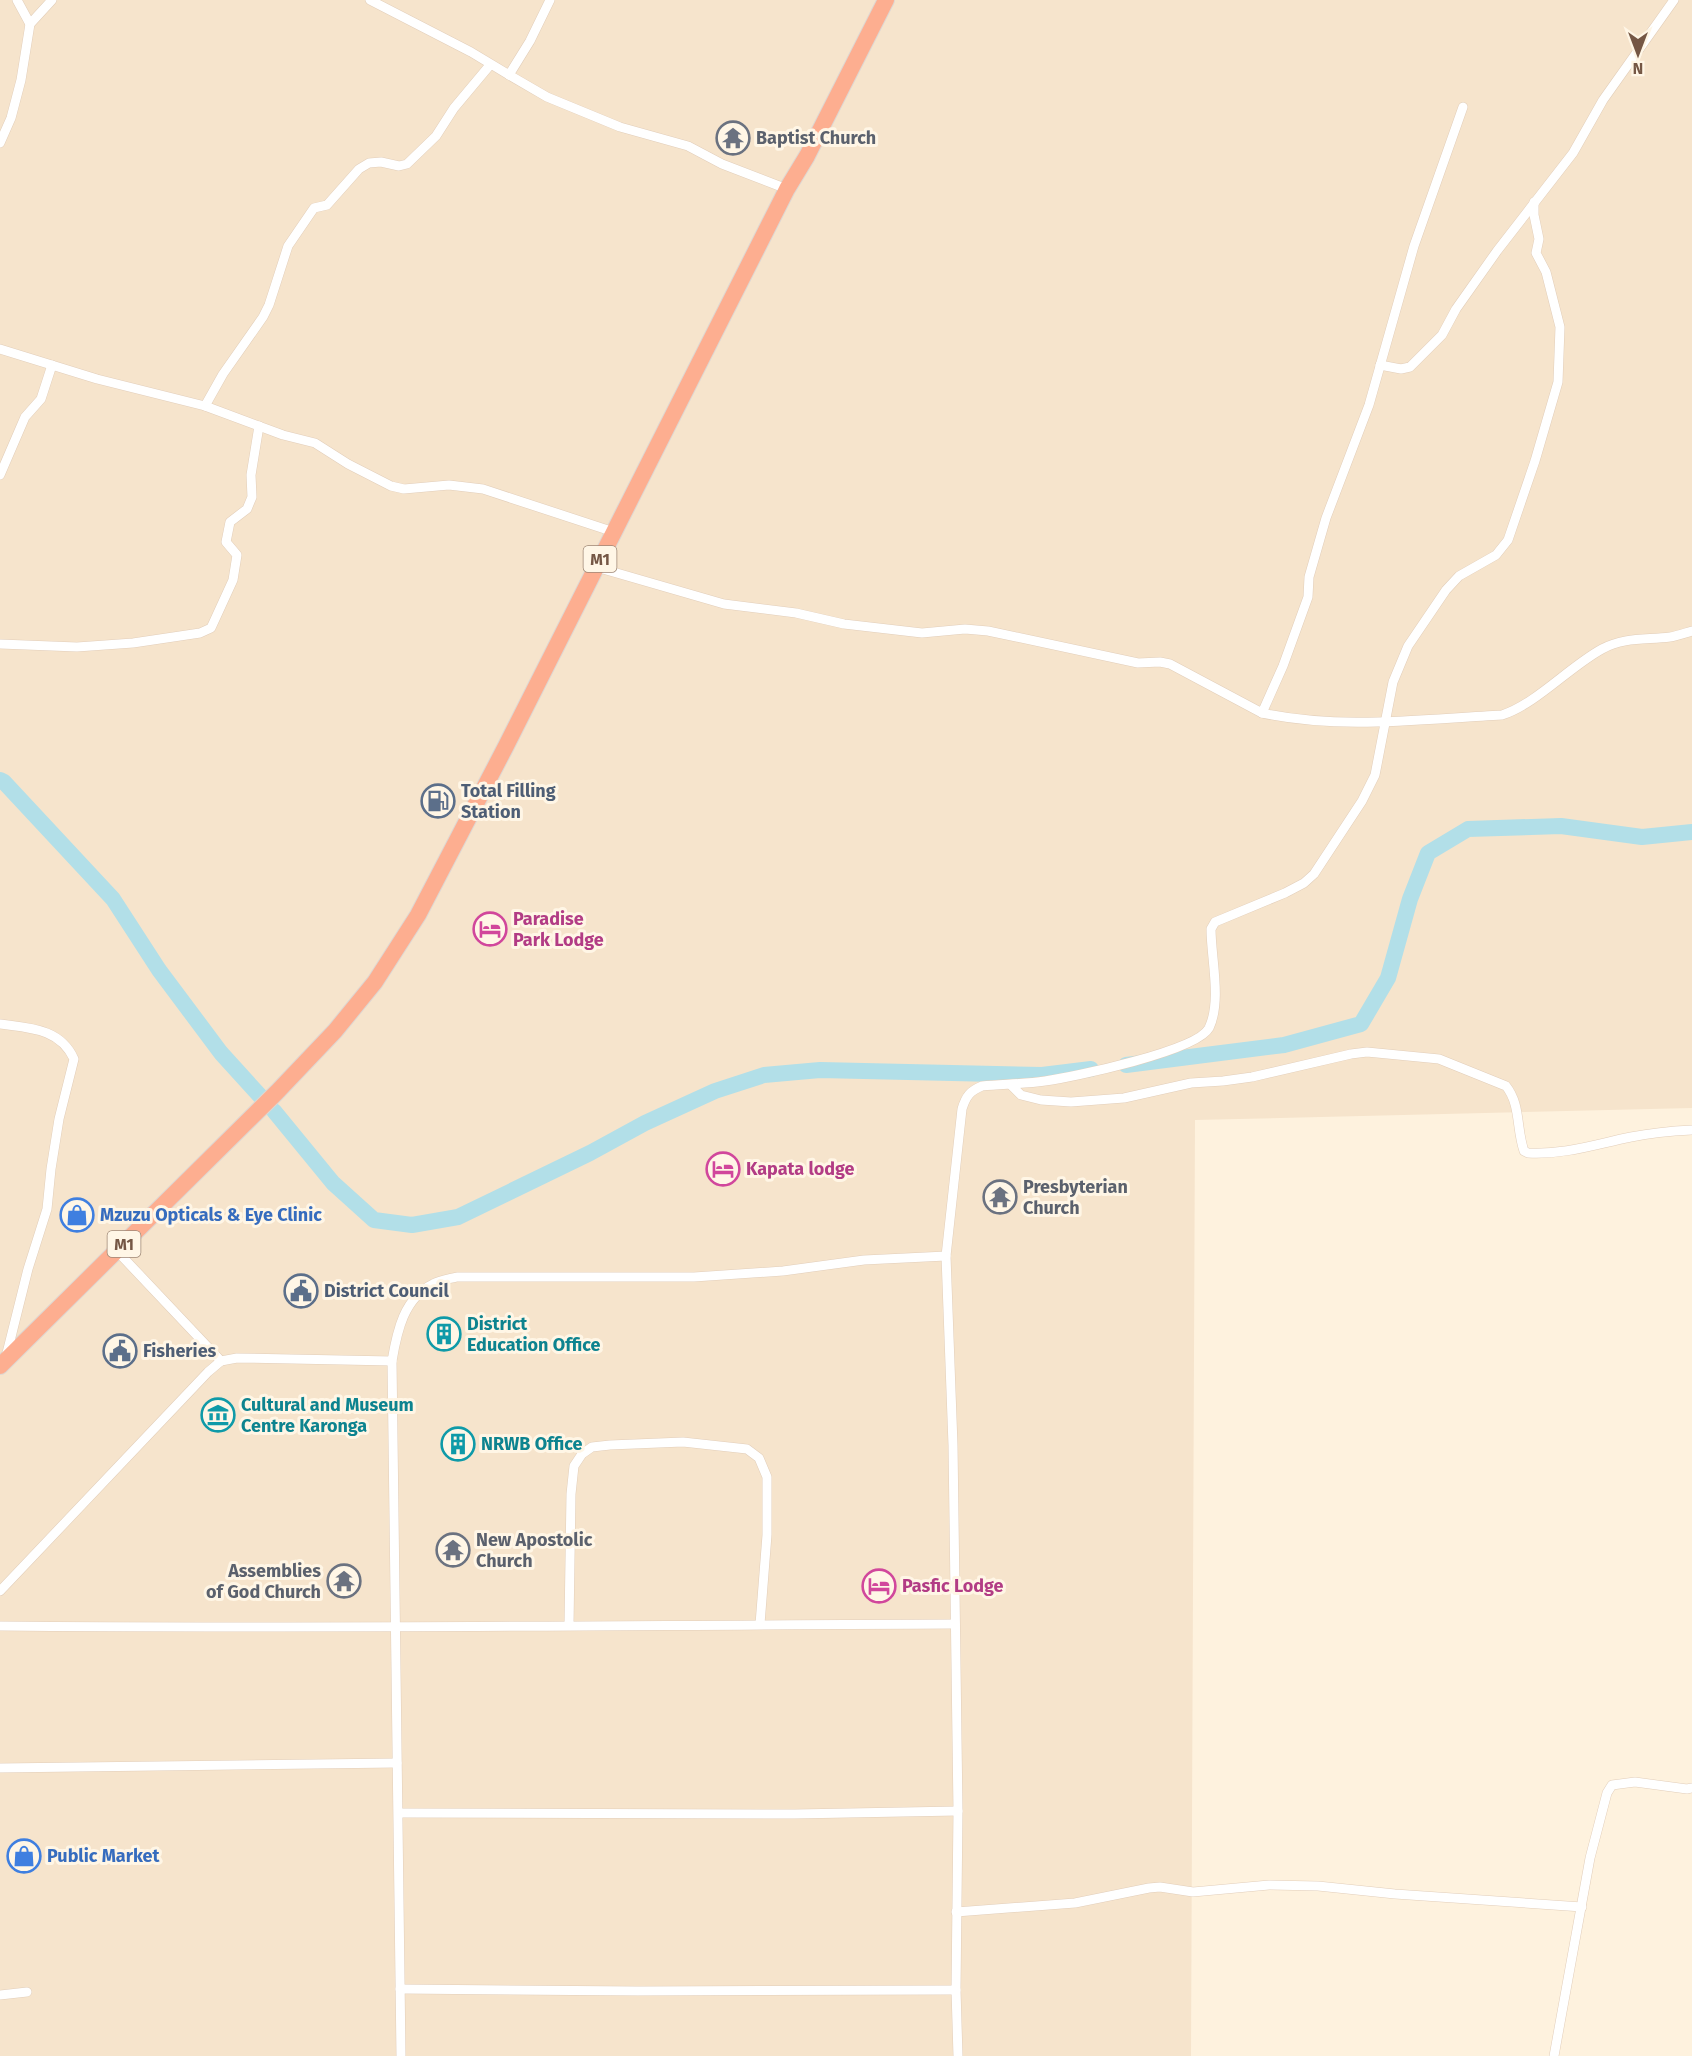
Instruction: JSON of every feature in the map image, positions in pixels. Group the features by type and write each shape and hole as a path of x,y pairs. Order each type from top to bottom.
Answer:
{"highway":[{"name":"M1","path":"3,1363 248,1122 335,1031 375,982 418,915 787,189 807,156 886,0"}],"street":[{"path":"17,0 30,24"},
{"path":"0,143 11,118 21,80 30,24 52,0"},
{"path":"370,0 471,52 547,97 620,127 688,146 722,164 787,189"},
{"path":"509,75 530,41 550,0"},
{"path":"1380,366 1408,368 1419,360 1442,335 1456,309 1534,202 1573,153 1604,100 1674,0"},
{"path":"206,406 224,374 263,317 288,246 314,208 327,205 359,170 369,163 381,162 399,166 407,164 436,136 454,108 490,65"},
{"path":"1262,713 1283,666 1308,597 1310,577 1326,518 1370,405 1412,255 1463,107"},
{"path":"958,2056 956,1912 958,1811 953,1445 946,1256 965,1098 972,1090 982,1086 1047,1081 1152,1056 1194,1040 1205,1033 1209,1027 1214,1004 1211,929 1215,922 1304,883 1314,874 1371,785 1387,723 1396,673 1414,638 1446,590 1460,576 1496,555 1508,540 1552,406 1558,382 1560,327 1546,272 1536,253 1539,240 1534,202"},
{"path":"0,349 97,379 206,406 259,426 315,443 348,464 391,486 404,489 449,485 483,489 614,532"},
{"path":"0,475 25,417 41,399 52,364"},
{"path":"0,644 77,647 133,643 200,633 211,628 235,571 237,555 226,542 230,522 248,509 252,497 251,475 259,426"},
{"path":"596,567 711,601 796,613 836,623 922,633 965,629 988,631 1138,663 1170,664 1262,713 1319,722 1387,723 1502,716 1515,711 1555,680 1602,649 1622,641 1671,637 1692,631"},
{"path":"0,1024 42,1029 68,1050 74,1059 59,1119 47,1209 3,1363"},
{"path":"1011,1085 1021,1095 1041,1100 1071,1102 1124,1098 1175,1085 1252,1077 1357,1052 1367,1052 1439,1059 1506,1086 1516,1103 1520,1139 1524,1151 1528,1153 1581,1150 1631,1137 1692,1130"},
{"path":"117,1251 221,1361"},
{"path":"401,2056 392,1361 395,1342 409,1304 419,1293 434,1283 457,1277 694,1277 783,1271 864,1260 946,1256"},
{"path":"0,1591 63,1522 221,1361 237,1358 392,1361"},
{"path":"569,1625 571,1494 574,1466 582,1454 592,1447 683,1442 747,1449 759,1458 767,1477 767,1535 760,1624"},
{"path":"0,1626 396,1628 955,1623"},
{"path":"0,1768 397,1763"},
{"path":"1554,2056 1590,1858 1607,1793 1612,1785 1635,1782 1692,1788"},
{"path":"399,1814 795,1814 958,1811"},
{"path":"956,1912 1075,1903 1160,1887 1193,1892 1269,1885 1318,1886 1582,1907"},
{"path":"400,1989 956,1990"},
{"path":"0,1995 27,1992"}],"shaded area":[{"path":"0,0 1692,0 1692,1108 1195,1120 1191,2056 0,2056"}],"waterway":[{"path":"0,780 113,899 159,970 221,1053 261,1097"},
{"path":"1126,1065 1284,1045 1361,1024 1388,978 1410,899 1428,853 1468,829 1561,826 1642,837 1692,832"},
{"path":"274,1111 333,1183 374,1220 412,1225 458,1217 590,1153 645,1123 715,1091 764,1075 820,1070 1042,1075 1091,1069"}],"place":[{"name":"Baptist Church","path":"733,138"},
{"name":"Total Filling Station","path":"438,801"},
{"name":"Paradise Park Lodge","path":"490,929"},
{"name":"Kapata lodge","path":"723,1169"},
{"name":"Presbyterian Church","path":"1000,1197"},
{"name":"Mzuzu Opticals & Eye Clinic","path":"77,1215"},
{"name":"District Council","path":"301,1291"},
{"name":"District Education Office","path":"444,1334"},
{"name":"Fisheries","path":"120,1351"},
{"name":"Cultural and Museum Centre Karonga","path":"218,1415"},
{"name":"NRWB Office","path":"458,1444"},
{"name":"New Apostolic Church","path":"453,1550"},
{"name":"Assemblies of God Church","path":"344,1581"},
{"name":"Pasfic Lodge","path":"879,1586"},
{"name":"Public Market","path":"24,1856"}]}
